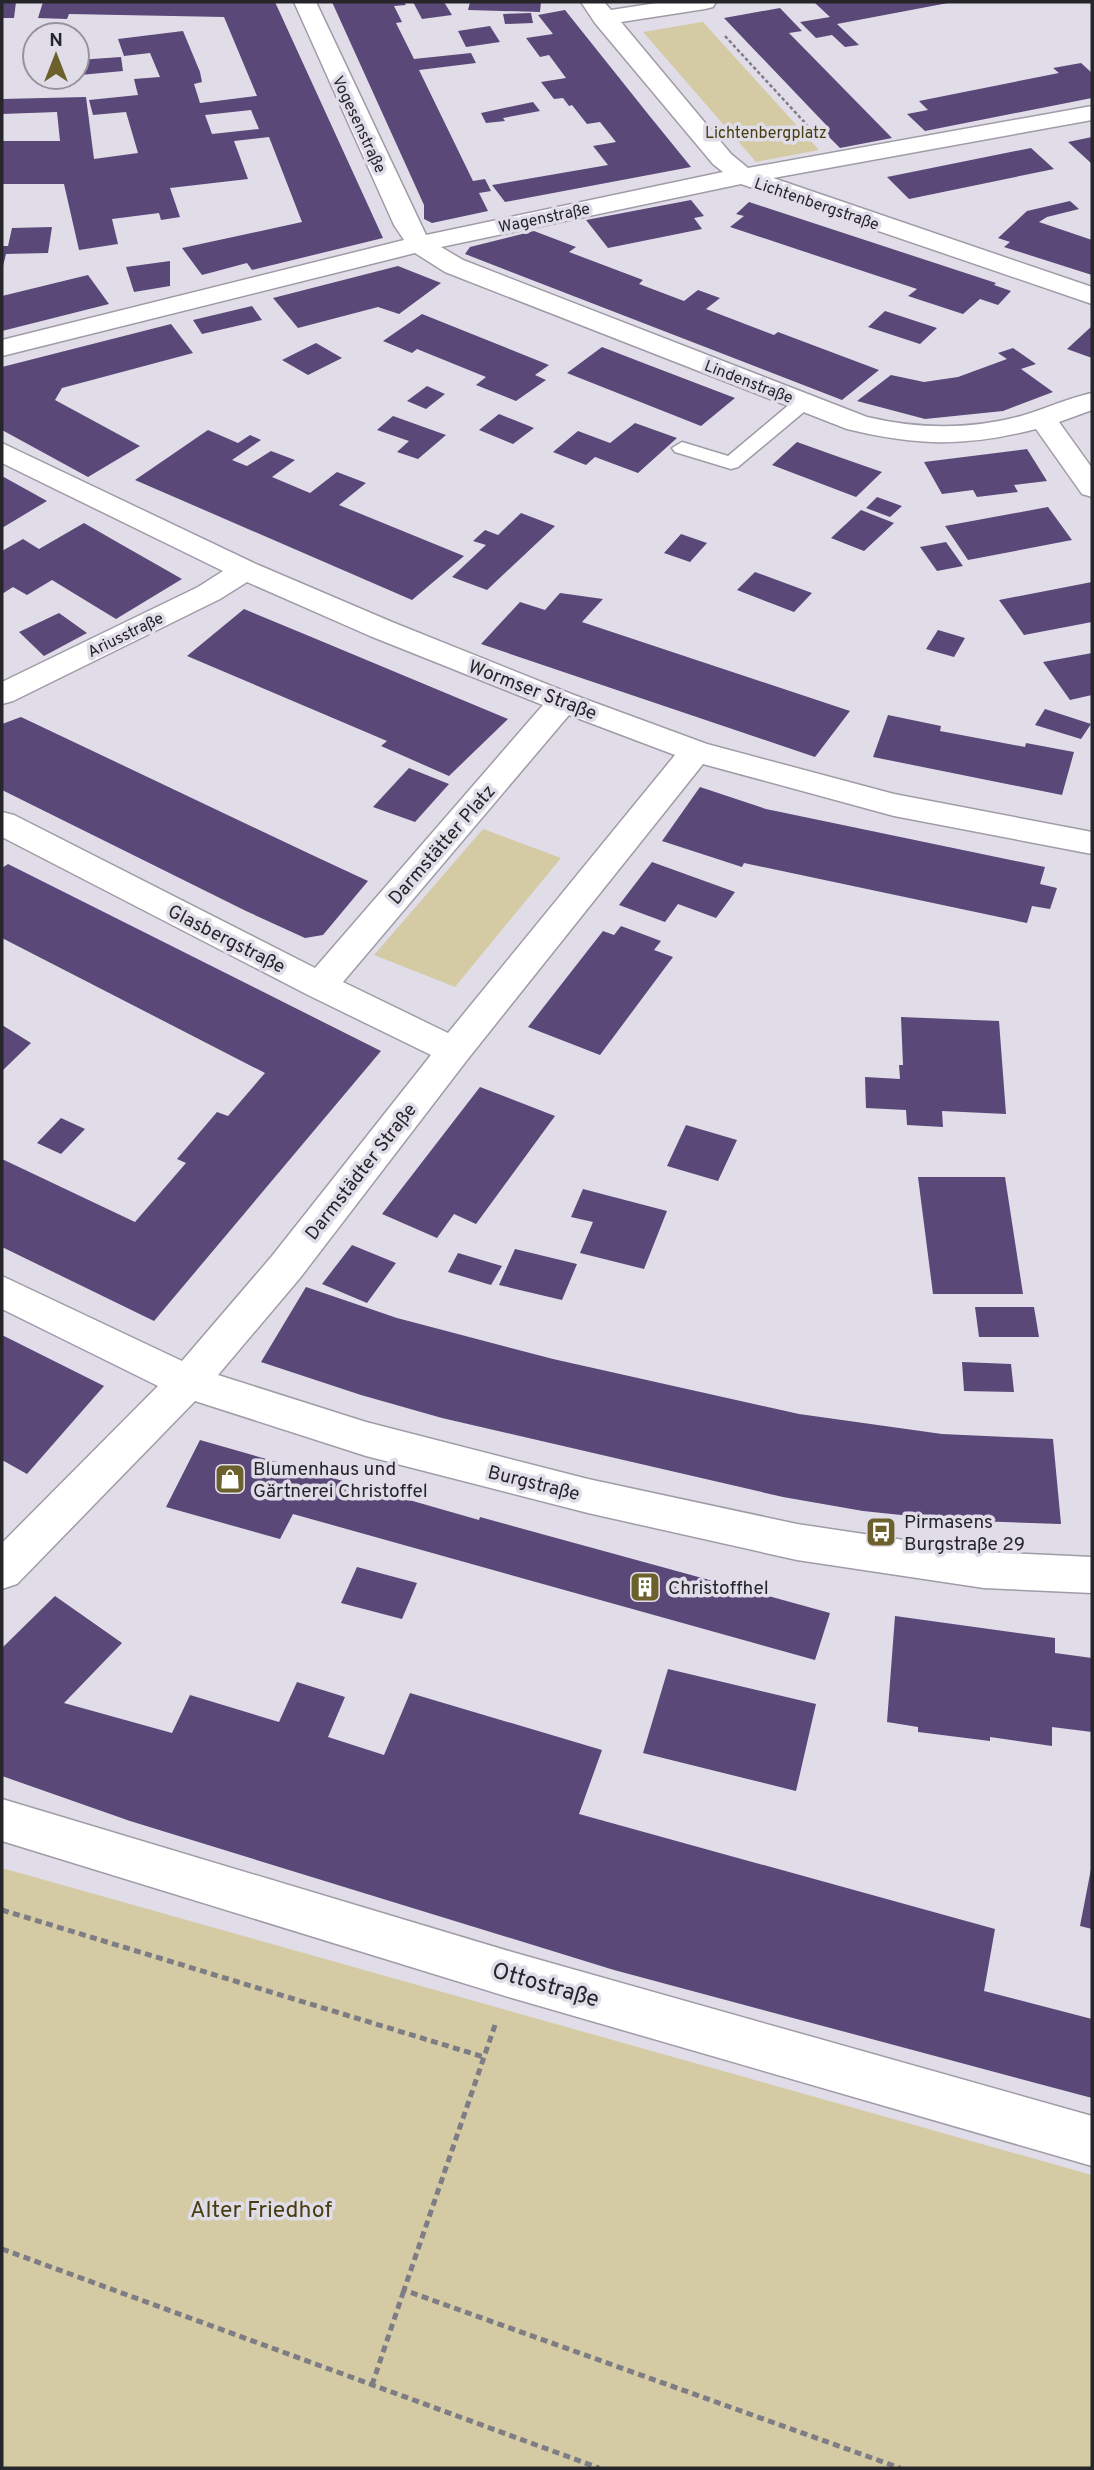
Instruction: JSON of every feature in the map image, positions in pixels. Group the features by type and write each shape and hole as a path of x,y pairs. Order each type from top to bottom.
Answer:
{"street":[{"name":"Vogesenstraße","path":"305,2 407,225 419,244"},
{"path":"598,10 705,2"},
{"name":"Lichtenbergstraße","path":"598,10 722,159 743,176 1092,296"},
{"name":"Wagenstraße","path":"2,348 419,244 682,187 1092,113"},
{"name":"Lindenstraße","path":"419,244 454,266 857,424 918,437 988,433 1043,419 1092,401"},
{"path":"1043,419 1092,488"},
{"name":"Wormser Straße","path":"2,452 245,570 563,702 696,751 881,802 1092,843"},
{"name":"Ariusstraße","path":"2,694 209,593 245,570"},
{"name":"Darmstätter Platz","path":"320,986 563,702"},
{"name":"Darmstädter Straße","path":"2,1571 188,1382 286,1267 454,1051 696,751"},
{"name":"Glasbergstraße","path":"2,823 320,986 454,1051"},
{"name":"Burgstraße","path":"2,1291 188,1382 366,1439 588,1496 797,1542 984,1570 1092,1575"},
{"name":"Ottostraße","path":"2,1820 512,1975 1092,2141"}],"lane":[{"path":"682,448 731,463 804,402"}],"path":[{"path":"724,35 778,93"},
{"path":"2,1910 484,2057"},
{"path":"372,2385 512,1975"},
{"path":"2,2249 599,2468"},
{"path":"404,2290 900,2468"}],"green space":[{"name":"Lichtenbergplatz","path":"703,22 819,150 756,162 643,32"},
{"path":"483,829 561,858 455,987 374,955"},
{"name":"Alter Friedhof","path":"2,1868 1092,2175 1092,2468 2,2468"}],"building":[{"path":"2,2 16,2 14,18 2,18"},
{"path":"43,2 275,2 383,238 252,270 247,263 202,275 182,248 302,222 269,137 234,141 248,179 170,188 180,217 161,220 159,213 112,219 118,244 79,250 64,184 2,184 2,141 60,141 57,112 2,114 2,99 86,97 94,159 138,153 126,112 93,115 89,100 138,95 134,79 160,77 150,53 124,56 118,39 183,31 200,72 202,82 194,84 200,103 257,96 224,17 69,14 67,19 38,18","holes":["251,110 259,129 212,134 205,115"]},
{"path":"332,2 404,2 406,5 394,6 402,22 396,23 414,59 471,53 476,63 419,70 473,181 485,179 491,191 479,193 488,211 432,223 424,219 424,205"},
{"path":"413,2 444,2 452,15 422,19"},
{"path":"470,2 541,2 540,12 468,10"},
{"path":"815,3 948,3 837,24 859,45 845,47 832,35 816,38 800,22 830,17"},
{"path":"780,8 802,31 789,33 892,138 840,148 823,131 830,129 724,18"},
{"path":"565,10 691,167 505,202 492,185 608,165 593,146 616,142 600,122 587,124 572,105 569,106 563,98 554,99 541,82 566,78 549,55 540,57 526,38 553,34 538,15"},
{"path":"531,13 533,23 505,24 503,14"},
{"path":"490,26 500,42 466,47 458,31"},
{"path":"121,57 123,71 91,74 91,59"},
{"path":"1081,63 1092,73 1092,98 925,131 907,114 928,110 919,101 1059,73 1053,68"},
{"path":"533,102 540,111 503,118 505,121 486,123 481,113"},
{"path":"1092,137 1092,164 1068,142"},
{"path":"1031,148 1054,169 909,199 887,177"},
{"path":"691,200 704,216 694,218 702,229 608,248 586,220"},
{"path":"1070,201 1079,209 1047,217 1039,222 1092,240 1092,275 1004,247 1010,242 998,238 1027,211"},
{"path":"749,202 996,283 994,285 1011,291 998,305 980,299 963,314 908,296 917,289 730,227 744,216 736,214"},
{"path":"52,227 48,253 6,254 2,270 2,246 8,246 12,228"},
{"path":"534,231 576,247 569,252 643,280 639,284 684,301 698,290 720,298 706,309 774,335 778,332 879,370 842,400 465,254 470,247"},
{"path":"170,261 170,286 134,292 126,267"},
{"path":"398,266 441,283 399,314 378,307 298,328 273,298"},
{"path":"88,275 109,304 2,331 2,296"},
{"path":"252,306 262,320 202,334 193,320"},
{"path":"885,311 937,328 920,344 868,327"},
{"path":"422,314 549,365 535,375 546,380 516,401 476,385 486,377 417,349 412,353 383,341"},
{"path":"171,324 193,353 62,388 55,400 140,446 88,477 2,430 2,367"},
{"path":"1092,326 1092,358 1067,349"},
{"path":"316,343 342,358 308,375 282,360"},
{"path":"602,347 735,398 701,426 567,373"},
{"path":"1013,348 1036,364 1021,369 1053,392 1003,411 925,419 857,401 891,375 924,382 958,377 1007,359 998,353"},
{"path":"427,386 445,394 426,409 407,401"},
{"path":"499,414 534,428 513,444 479,430"},
{"path":"393,416 446,435 418,459 397,452 409,441 377,430"},
{"path":"635,423 677,438 638,473 595,457 586,465 553,452 578,431 610,443"},
{"path":"208,430 238,443 250,435 261,440 232,460 247,466 271,451 295,460 272,477 310,493 337,472 366,483 339,505 464,556 412,600 135,480"},
{"path":"797,442 882,472 856,497 772,465"},
{"path":"1027,449 1047,481 1014,485 1018,492 977,497 973,490 942,494 924,462"},
{"path":"2,476 47,501 2,528"},
{"path":"877,497 902,506 890,517 866,508"},
{"path":"1048,507 1072,540 968,560 945,526"},
{"path":"861,510 894,523 864,551 831,538"},
{"path":"521,513 555,526 487,590 452,577 486,545 473,541 485,530 498,535"},
{"path":"84,523 182,579 116,619 52,580 27,595 13,587 2,594 2,551 23,539 39,549"},
{"path":"681,534 707,543 690,562 664,553"},
{"path":"946,542 963,566 937,571 920,547"},
{"path":"755,572 812,593 794,612 737,590"},
{"path":"1092,582 1092,622 1024,635 999,600"},
{"path":"560,593 603,599 582,622 850,711 815,757 481,644 520,602 545,610"},
{"path":"244,609 508,719 449,776 381,746 387,741 187,656"},
{"path":"59,613 87,633 44,656 19,632"},
{"path":"938,630 965,638 954,657 926,649"},
{"path":"1092,653 1092,695 1070,700 1043,662"},
{"path":"1045,709 1091,724 1081,739 1035,725"},
{"path":"888,715 941,726 940,731 1025,747 1026,743 1074,752 1062,795 873,757"},
{"path":"21,717 368,881 323,935 305,938 246,911 2,790 2,724"},
{"path":"409,768 449,784 415,822 373,807"},
{"path":"700,787 766,809 1045,867 1040,884 1057,888 1050,909 1032,906 1027,923 744,863 742,867 662,841"},
{"path":"652,862 735,892 716,918 678,904 665,922 619,905"},
{"path":"8,864 381,1051 154,1321 2,1247 2,1159 135,1222 186,1163 177,1159 217,1112 228,1116 265,1073 2,938 2,868"},
{"path":"621,926 661,941 654,950 673,957 600,1055 528,1027 603,931 614,935"},
{"path":"901,1017 999,1021 1006,1114 942,1111 943,1127 907,1125 906,1110 866,1108 865,1077 900,1079 899,1065 903,1065"},
{"path":"2,1025 31,1043 2,1071"},
{"path":"480,1087 555,1116 476,1224 454,1214 437,1238 382,1214"},
{"path":"61,1118 85,1129 61,1154 37,1143"},
{"path":"686,1125 737,1140 718,1181 667,1166"},
{"path":"918,1177 1005,1177 1023,1294 933,1294"},
{"path":"583,1189 667,1211 644,1269 580,1253 593,1222 571,1217"},
{"path":"352,1245 396,1263 367,1303 322,1284"},
{"path":"515,1249 577,1264 562,1300 499,1285"},
{"path":"458,1253 502,1266 491,1285 448,1272"},
{"path":"306,1287 397,1318 553,1359 799,1414 942,1434 1053,1439 1061,1524 949,1520 863,1511 783,1497 442,1418 261,1362"},
{"path":"975,1307 1034,1307 1039,1337 979,1337"},
{"path":"2,1335 104,1386 27,1474 2,1460"},
{"path":"962,1362 1011,1364 1014,1392 964,1391"},
{"path":"200,1440 479,1520 480,1517 830,1613 815,1660 293,1514 280,1539 166,1507"},
{"path":"357,1567 417,1583 402,1619 341,1603"},
{"path":"55,1596 122,1643 64,1703 172,1733 190,1695 279,1722 297,1682 345,1697 328,1737 384,1755 410,1693 602,1750 579,1814 995,1929 984,1991 1092,2019 1092,2098 614,1970 130,1821 2,1776 2,1648"},
{"path":"895,1616 1055,1638 1055,1653 1092,1658 1092,1732 1052,1727 1052,1746 990,1737 990,1741 918,1732 918,1727 887,1722"},
{"path":"668,1669 816,1704 796,1791 643,1753"},
{"path":"1092,1869 1092,1929 1080,1926"}],"place":[{"name":"Blumenhaus und Gärtnerei Christoffel","path":"230,1479"},
{"name":"Pirmasens Burgstraße 29","path":"881,1532"},
{"name":"Christoffhel","path":"645,1587"}]}
